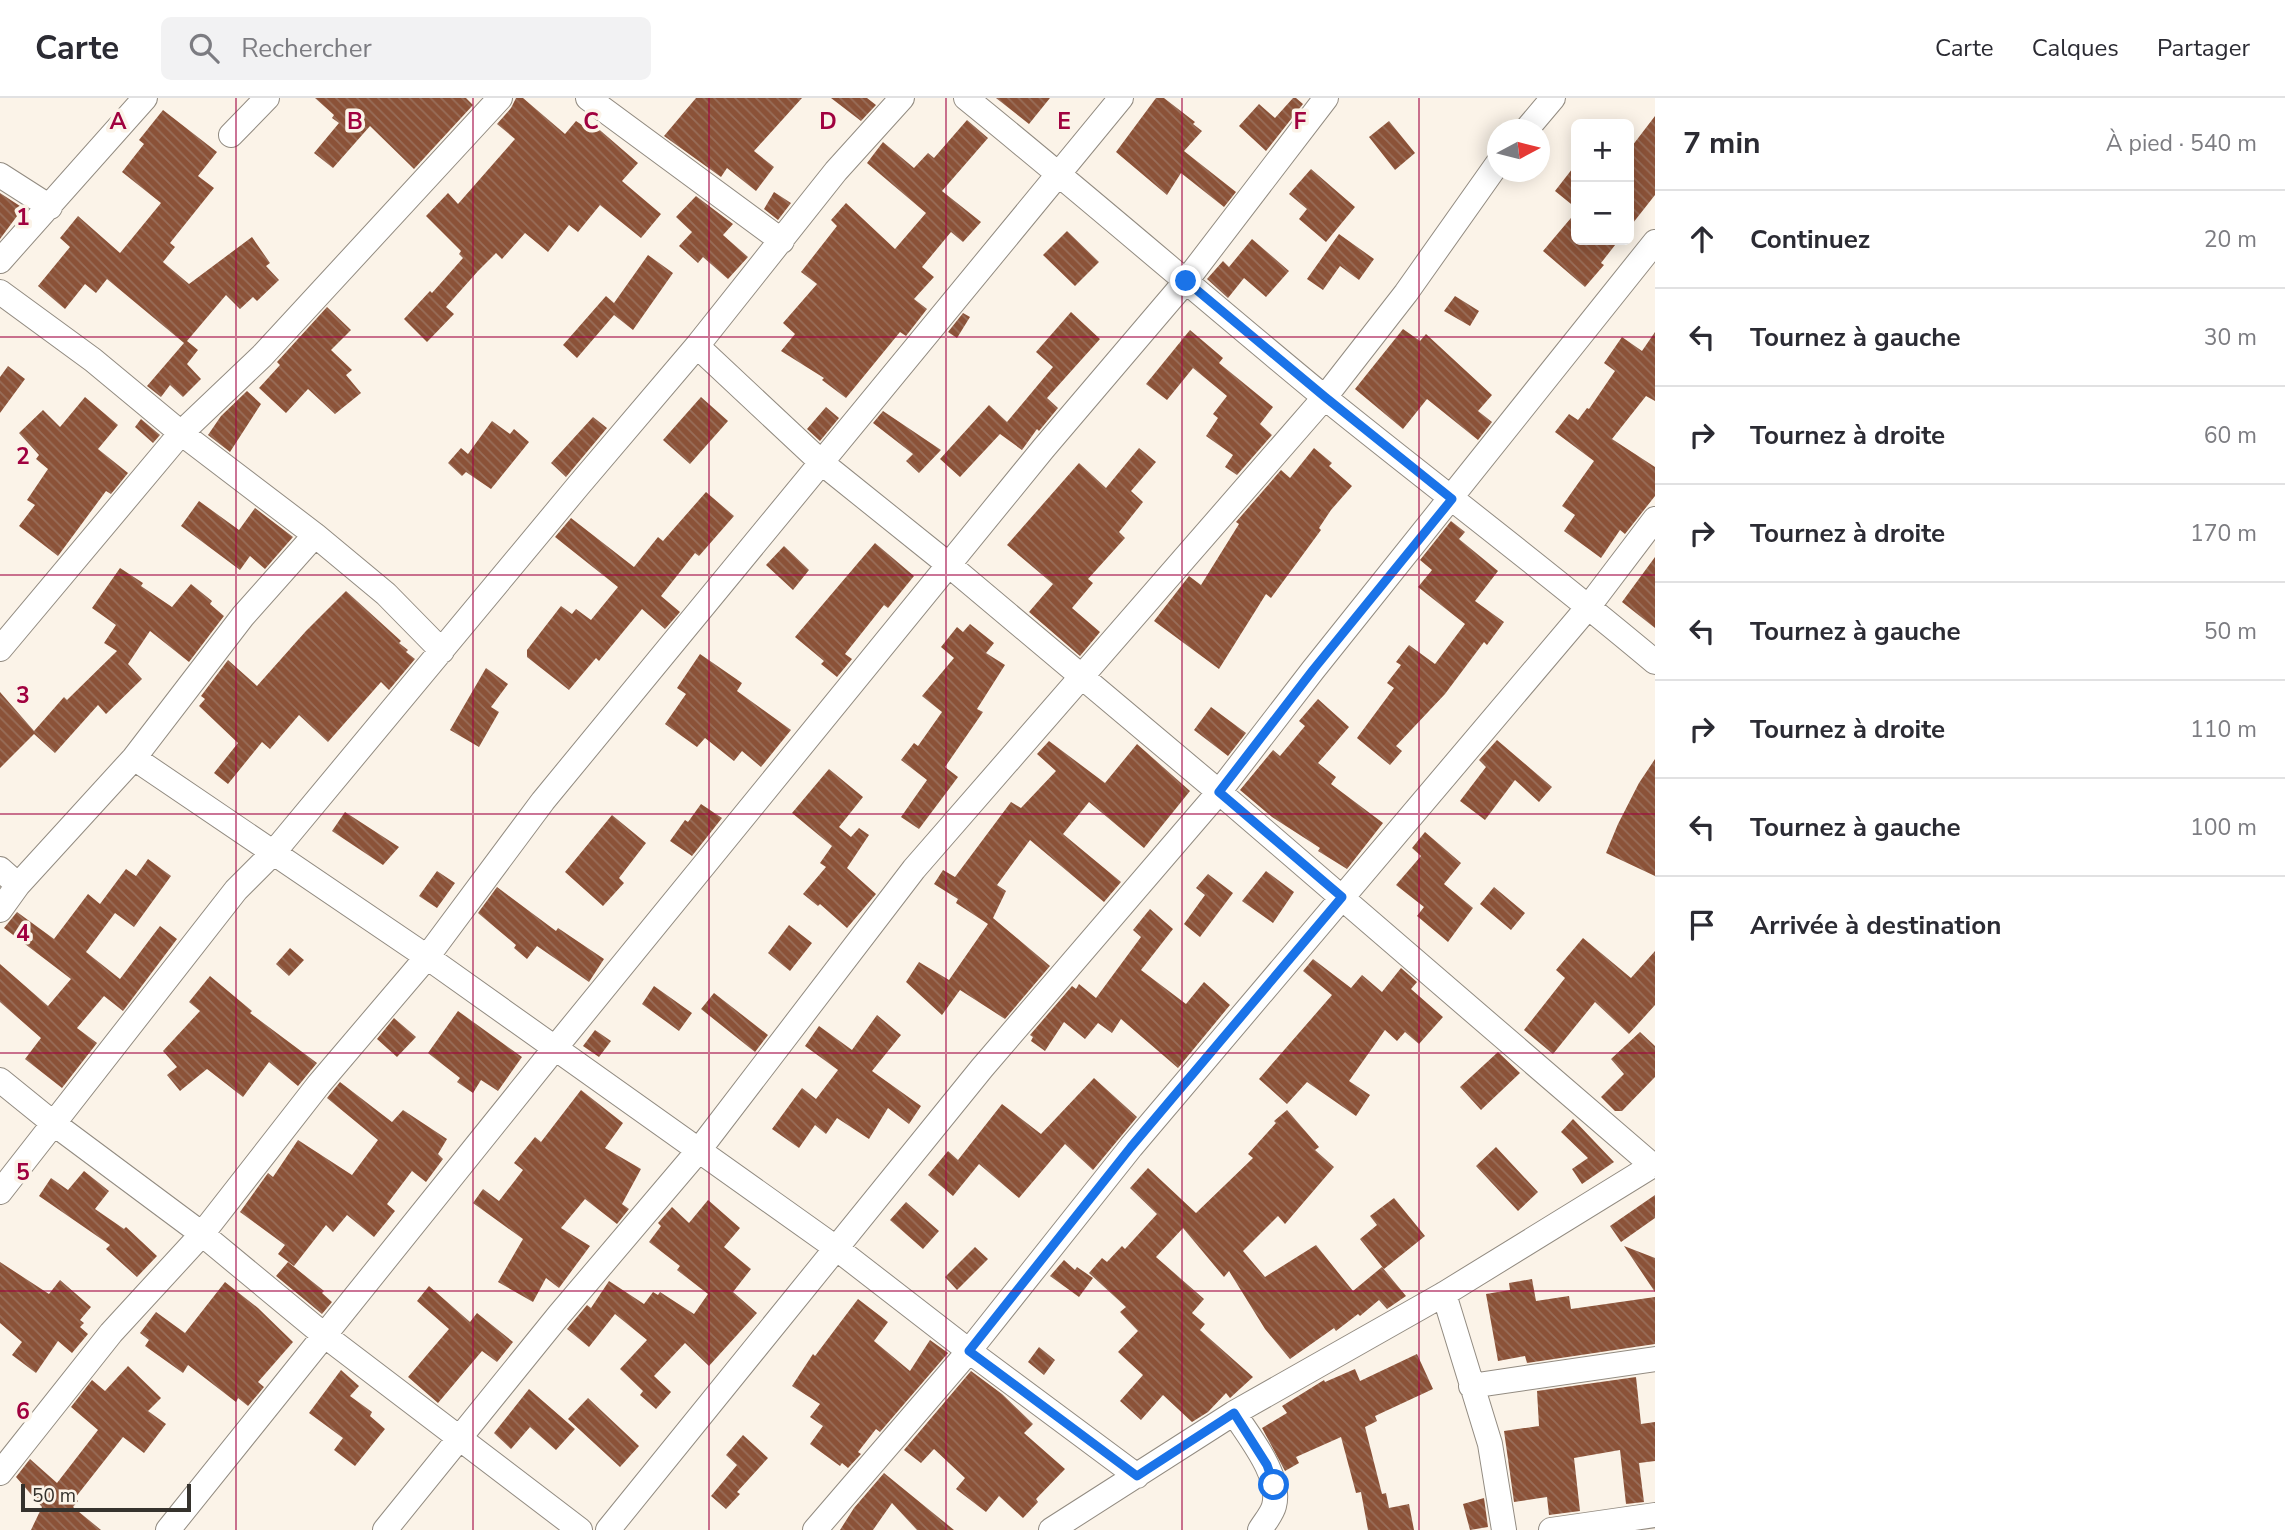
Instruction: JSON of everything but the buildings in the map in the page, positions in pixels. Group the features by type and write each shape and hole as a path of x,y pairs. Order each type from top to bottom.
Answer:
{"street":[{"path":"0,261 145,98"},
{"path":"231,135 267,98"},
{"path":"0,649 181,433 262,356 500,98"},
{"path":"589,98 782,241"},
{"path":"0,1192 236,890 274,852 697,346 836,171 902,98"},
{"path":"966,98 1325,397 1589,606 1655,662"},
{"path":"0,1473 111,1333 202,1234 319,1084 427,957 542,802 1121,98"},
{"path":"168,1530 555,1048 1043,449 1186,281 1326,98"},
{"path":"1535,119 1553,98"},
{"path":"0,175 50,207"},
{"path":"385,1530 559,1315 699,1150 914,869 1325,397 1406,293 1487,177"},
{"path":"608,1530 982,1068 1219,792 1313,670 1655,242"},
{"path":"0,292 93,360 181,433 315,535 386,594 442,651"},
{"path":"697,346 822,463 949,565 1219,792 1654,1165 1444,1294 1234,1413 1051,1530"},
{"path":"815,1530 969,1351 1131,1147 1589,606 1655,519"},
{"path":"0,911 9,877 134,758 243,616 315,535"},
{"path":"134,758 427,957 836,1248 1137,1476"},
{"path":"0,1080 202,1234 324,1335 580,1530"},
{"path":"1444,1294 1490,1444 1504,1530"},
{"path":"1471,1386 1655,1359"},
{"path":"1234,1413 1267,1465 1274,1485 1274,1506 1261,1530"},
{"path":"1551,1530 1655,1516"}],"route":[{"path":"1186,281 1452,499 1313,670 1219,792 1342,897 1131,1147 969,1351 1137,1476 1234,1413 1267,1465 1274,1485"}]}
